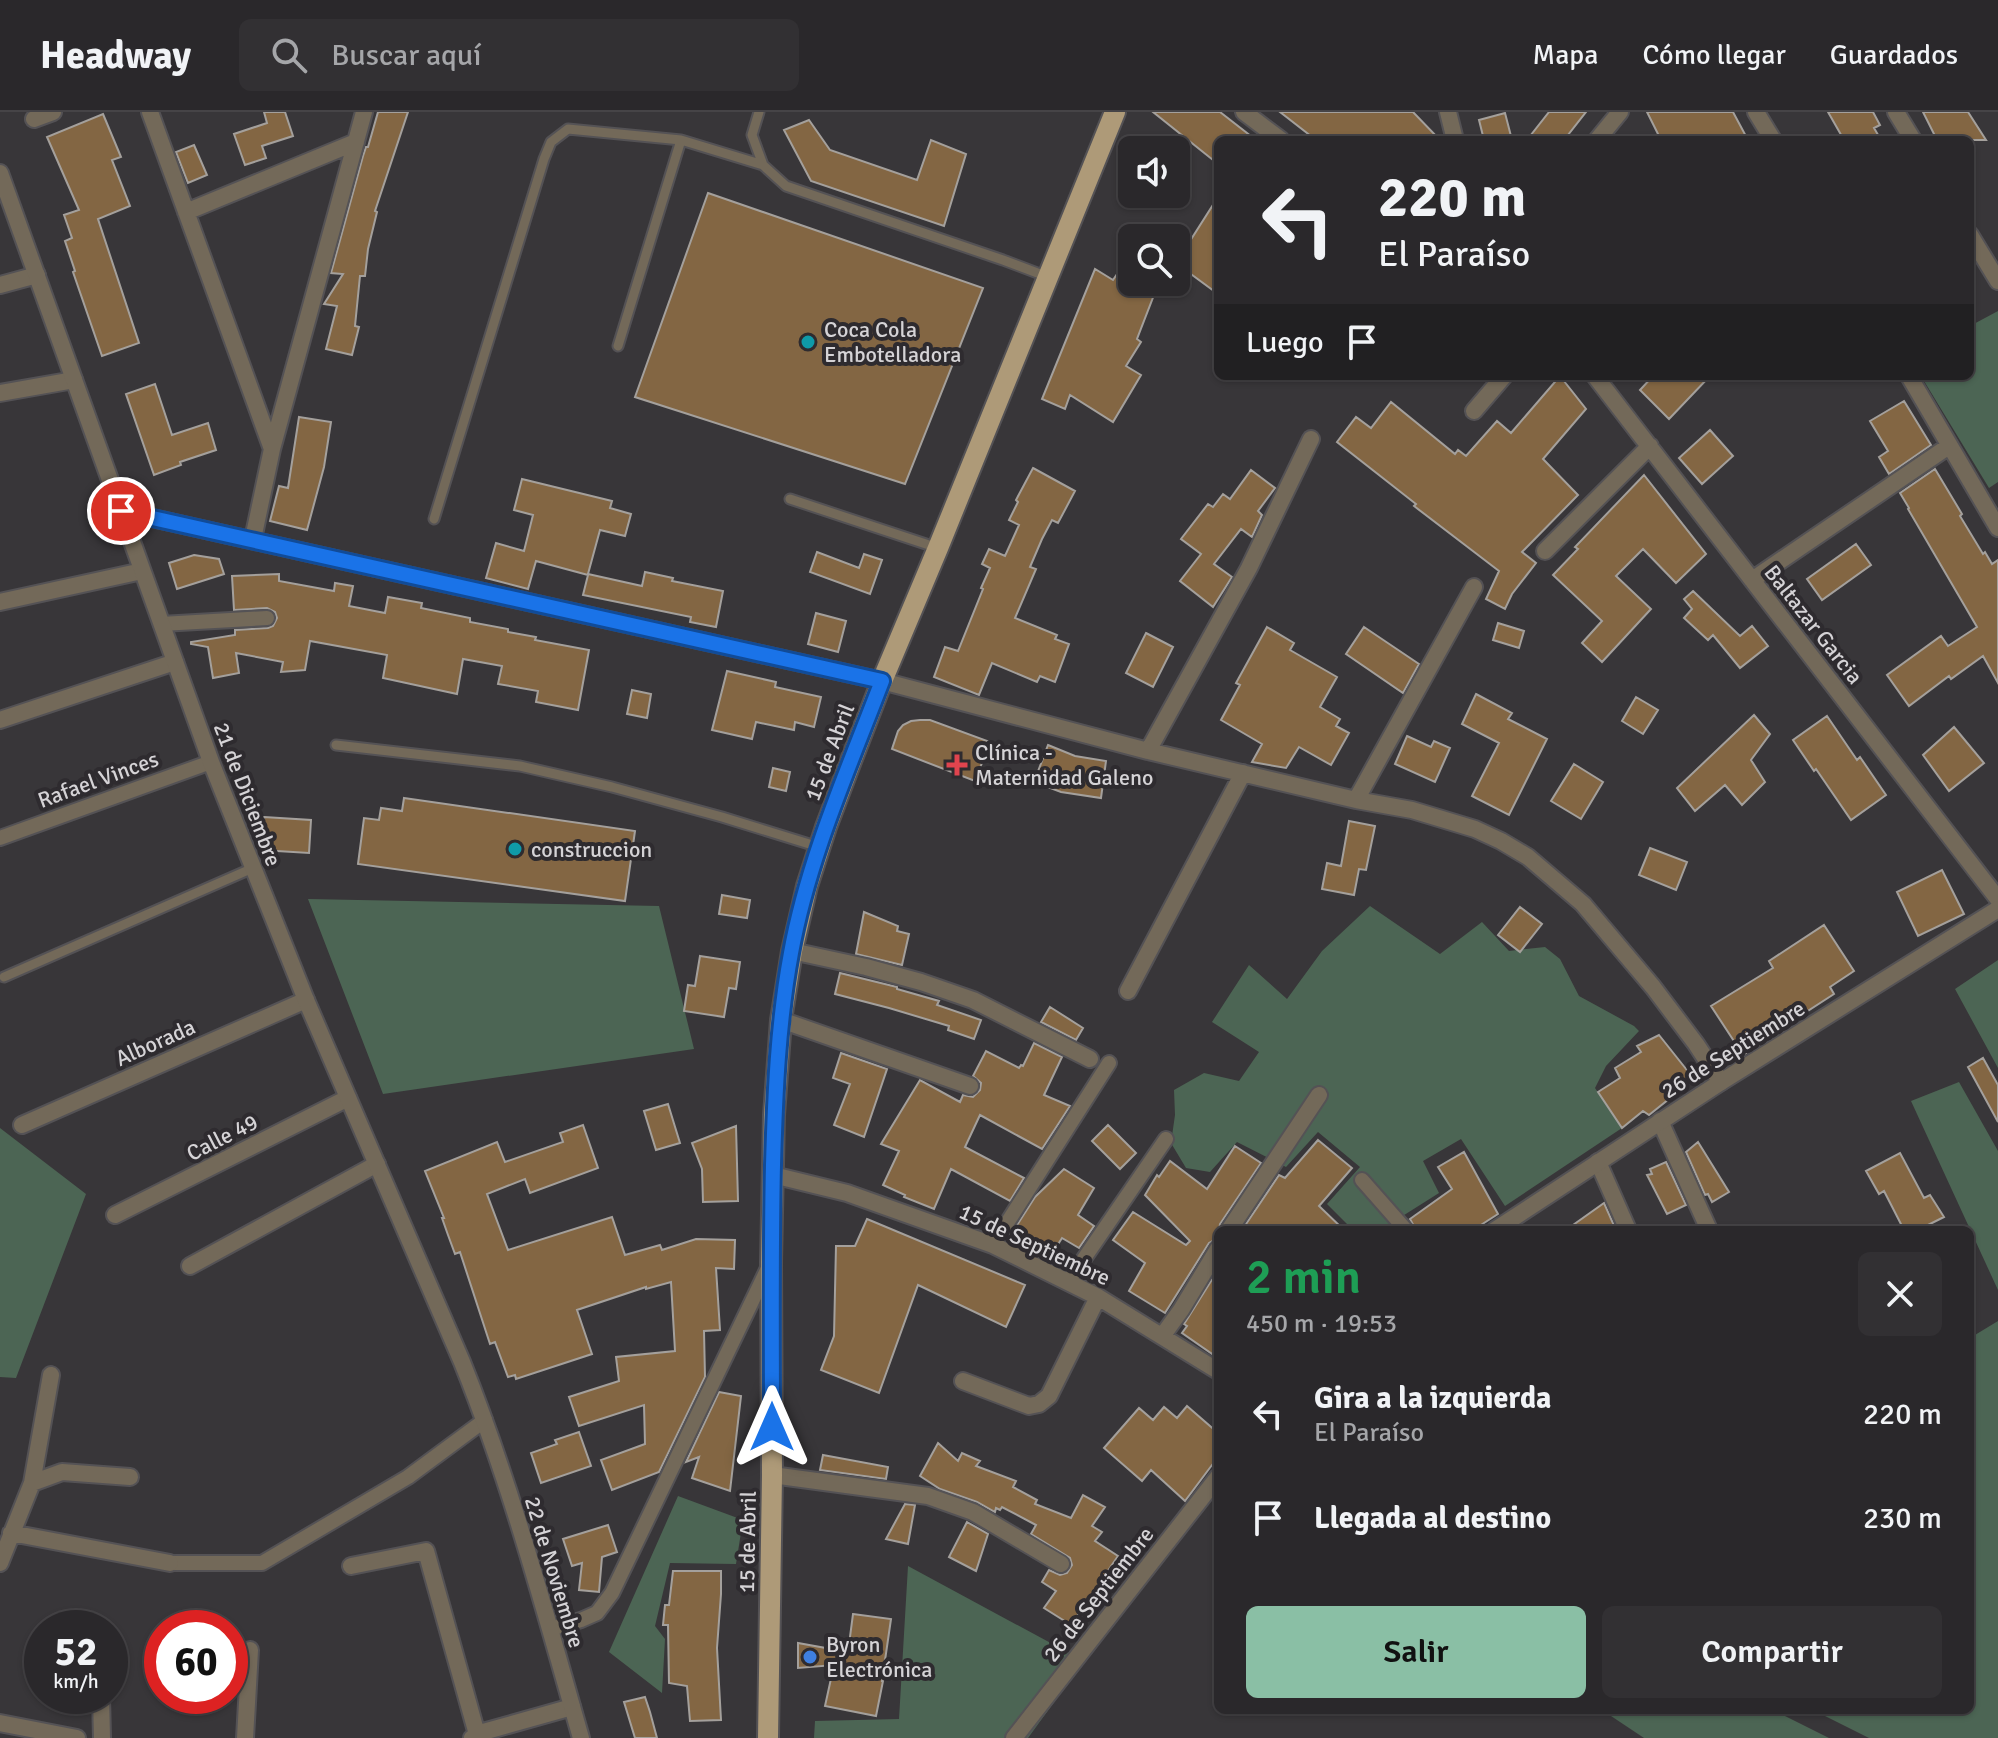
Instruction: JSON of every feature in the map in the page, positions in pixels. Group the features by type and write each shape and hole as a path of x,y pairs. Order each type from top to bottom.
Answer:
{"main road":[{"name":"15 de Abril","path":"768,1738 774,1115 781,1020 792,951 819,847 882,681 1115,112"}],"street":[{"path":"34,119 53,112"},
{"path":"150,112 272,449"},
{"path":"253,539 272,449 364,112"},
{"path":"1244,112 1276,136"},
{"path":"1448,112 1454,136"},
{"path":"1600,136 1620,112"},
{"path":"1756,112 1771,136"},
{"path":"1896,112 1911,136"},
{"path":"186,212 356,142"},
{"name":"21 de Diciembre","path":"0,173 211,762 306,1000 485,1420"},
{"path":"1974,242 1998,281"},
{"path":"0,285 37,275"},
{"path":"0,393 74,380"},
{"path":"1474,411 1501,380"},
{"name":"Baltazar Garcia","path":"1598,380 1998,899"},
{"path":"1911,380 1949,446 1992,505 1998,528"},
{"path":"1148,751 1249,568 1311,439"},
{"path":"1545,551 1650,446"},
{"path":"1752,580 1949,446"},
{"path":"121,511 882,681 1148,751 1356,800 1412,810 1475,829 1528,857 1583,904 1696,1044 1721,1082"},
{"path":"0,602 142,571"},
{"path":"1356,800 1474,587"},
{"path":"161,624 267,618"},
{"path":"0,720 175,662"},
{"name":"Rafael Vinces","path":"0,838 211,762"},
{"path":"1128,991 1243,773"},
{"name":"26 de Septiembre","path":"1501,1226 1721,1082 1998,909"},
{"path":"792,951 866,967 973,1000 1090,1059"},
{"name":"Alborada","path":"22,1125 306,1000"},
{"path":"781,1020 970,1086"},
{"path":"993,1245 1109,1063"},
{"path":"1232,1226 1319,1095"},
{"name":"Calle 49","path":"115,1215 348,1098"},
{"path":"1660,1121 1707,1226"},
{"path":"1068,1282 1166,1139"},
{"path":"1598,1162 1626,1226"},
{"path":"190,1266 377,1164"},
{"name":"15 de Septiembre","path":"773,1175 860,1197 993,1245 1098,1297 1214,1368"},
{"path":"1362,1180 1402,1226"},
{"path":"1163,1335 1214,1256"},
{"path":"550,1629 597,1613 612,1593 771,1262"},
{"path":"963,1381 1029,1406 1039,1404 1049,1396 1098,1297"},
{"path":"0,1563 32,1483 51,1375"},
{"path":"11,1533 170,1563 262,1563 408,1477 485,1420"},
{"name":"22 de Noviembre","path":"485,1420 581,1738"},
{"path":"32,1483 62,1472 130,1477"},
{"path":"772,1475 928,1496 973,1512 1061,1564"},
{"name":"26 de Septiembre","path":"1014,1738 1214,1482"},
{"path":"351,1566 426,1551 476,1737 572,1707"},
{"path":"245,1738 250,1650"},
{"path":"101,1714 102,1738"},
{"path":"0,1723 77,1738"}],"lane":[{"path":"759,112 752,135 763,165"},
{"path":"434,519 544,159 551,142 568,129 681,140 763,165 786,186 1048,277"},
{"path":"618,346 681,140"},
{"path":"790,499 938,548"},
{"path":"336,745 520,766 639,795 819,847"},
{"path":"4,977 253,868"}],"green space":[{"path":"1998,311 1998,482 1989,488 1923,380 1974,380 1974,324"},
{"path":"308,899 659,906 694,1049 383,1094"},
{"path":"1370,906 1440,954 1482,922 1509,951 1545,947 1560,959 1579,996 1639,1031 1606,1066 1595,1088 1622,1128 1505,1206 1461,1139 1423,1161 1439,1193 1401,1217 1402,1226 1349,1226 1327,1204 1360,1167 1318,1132 1286,1167 1237,1142 1210,1172 1186,1168 1171,1143 1175,1115 1174,1090 1204,1073 1239,1081 1259,1052 1212,1022 1249,965 1287,999 1322,951"},
{"path":"1998,960 1998,1068 1955,989"},
{"path":"1959,1082 1998,1151 1998,1290 1974,1238 1974,1226 1969,1226 1911,1101"},
{"path":"0,1128 86,1194 16,1378 0,1377"},
{"path":"1998,1321 1998,1738 1869,1738 1821,1714 1974,1714 1974,1336"},
{"path":"678,1496 743,1520 736,1564 670,1563 655,1626 665,1639 662,1693 609,1652"},
{"path":"908,1566 1084,1661 1028,1738 814,1738 815,1721 899,1719"},
{"path":"1608,1714 1781,1714 1829,1738 1644,1738"}],"building":[{"path":"264,112 285,112 293,136 262,146 266,158 245,165 234,134 267,123"},
{"path":"378,112 408,112 375,211 365,276 360,276 355,326 359,327 352,355 326,349 337,306 324,304 343,274 331,273"},
{"path":"1153,112 1220,112 1251,136 1214,136 1214,161 1190,142 1190,136 1183,136"},
{"path":"1280,112 1413,112 1436,136 1311,136"},
{"path":"1549,112 1586,112 1567,136 1530,136"},
{"path":"1647,112 1733,112 1746,136 1659,136"},
{"path":"1828,112 1873,112 1880,125 1874,128 1879,136 1842,136"},
{"path":"1923,112 1968,112 1986,140 1974,140 1974,136 1935,136"},
{"path":"1505,113 1511,136 1483,136 1479,120"},
{"path":"103,114 121,157 112,160 130,206 98,219 139,343 102,356 65,241 72,238 64,215 79,210 47,137"},
{"path":"809,120 830,150 917,180 931,140 966,154 944,226 811,181 784,130"},
{"path":"194,145 207,175 188,183 176,152"},
{"name":"Coca Cola Embotelladora","path":"708,193 983,288 905,484 635,397"},
{"path":"1214,203 1214,291 1190,273 1190,241"},
{"path":"1095,269 1113,280 1118,273 1118,296 1154,296 1137,339 1141,342 1126,366 1141,375 1113,422 1070,395 1065,409 1042,399"},
{"path":"1557,380 1563,380 1586,409 1543,459 1578,495 1522,552 1536,563 1512,594 1505,609 1486,599 1499,571 1337,442 1356,417 1371,428 1391,402 1455,454 1458,450 1466,456 1497,421 1511,433"},
{"path":"1649,380 1706,380 1669,419 1640,390"},
{"path":"155,384 172,435 208,423 216,450 154,475 126,394"},
{"path":"1904,401 1931,445 1889,474 1879,457 1888,451 1870,421"},
{"path":"299,417 331,422 324,467 307,530 270,521 279,486 288,488"},
{"path":"1710,430 1733,456 1702,484 1679,458"},
{"path":"1033,468 1075,491 1058,523 1052,520 1042,539 1030,567 1036,569 1015,618 1057,635 1055,639 1069,644 1055,682 1040,676 1037,682 992,663 979,695 934,677 945,647 958,651 990,568 982,564 989,549 1005,556 1019,525 1009,520"},
{"path":"1935,469 1983,554 1985,552 1992,564 1998,560 1998,683 1983,656 1951,679 1949,676 1909,706 1887,675 1941,636 1948,646 1977,627 1900,493"},
{"path":"1251,470 1275,488 1258,511 1262,515 1252,537 1241,529 1214,564 1232,577 1213,607 1180,581 1201,554 1181,539 1208,504 1213,507 1223,494 1230,499"},
{"path":"1644,475 1706,554 1676,583 1643,549 1616,576 1651,609 1602,662 1582,643 1602,621 1553,575 1578,549 1575,547"},
{"path":"522,479 612,501 610,508 631,514 625,536 600,530 588,574 642,586 645,572 723,591 716,627 690,622 691,617 583,595 588,575 536,561 528,589 486,578 496,543 524,551 533,515 514,510"},
{"path":"1856,544 1871,565 1822,600 1807,579"},
{"path":"817,552 859,568 864,554 882,560 870,594 810,572"},
{"path":"194,555 219,559 224,574 177,589 169,563"},
{"path":"279,574 279,581 334,591 335,583 353,586 349,606 385,613 388,597 422,603 421,608 470,618 470,622 508,629 508,632 536,637 535,640 589,650 578,710 536,702 538,691 498,684 502,666 463,659 457,694 383,678 387,655 310,641 305,670 281,672 283,662 236,653 239,673 213,678 208,647 191,642 235,635 235,630 268,628 277,618 275,612 267,608 234,610 232,576"},
{"path":"1693,591 1740,636 1752,626 1768,646 1740,668 1713,635 1708,640 1684,618 1692,609 1684,599"},
{"path":"816,613 846,621 838,652 808,644"},
{"path":"1498,623 1524,631 1519,648 1493,640"},
{"path":"1267,627 1294,643 1290,650 1337,677 1320,707 1340,719 1336,726 1349,733 1331,765 1299,747 1286,768 1252,762 1262,744 1221,720 1240,685 1236,683"},
{"path":"1364,627 1419,664 1403,693 1346,654"},
{"path":"1146,633 1173,647 1153,687 1126,673"},
{"path":"727,671 776,682 775,687 821,697 814,727 795,722 794,730 756,722 752,739 712,730"},
{"path":"632,690 651,694 647,718 627,714"},
{"path":"1476,694 1512,713 1508,719 1547,739 1509,815 1472,796 1499,743 1462,724"},
{"path":"1636,697 1658,710 1643,734 1622,721"},
{"path":"1754,715 1770,734 1751,760 1765,782 1742,805 1725,785 1695,811 1677,788"},
{"path":"1827,716 1886,795 1851,820 1793,740"},
{"name":"Clínica - Maternidad Galeno","path":"930,720 990,742 975,781 892,749 903,725 911,721"},
{"path":"1954,727 1984,763 1949,791 1923,755"},
{"path":"1407,736 1431,747 1434,741 1450,748 1435,782 1395,764"},
{"path":"1048,745 1075,756 1106,761 1101,798 1061,792 1034,782"},
{"path":"1574,764 1603,782 1581,819 1551,801"},
{"path":"773,768 790,772 786,791 769,787"},
{"name":"construccion","path":"404,798 635,831 625,901 358,864 364,818 379,820 381,808 402,811"},
{"path":"264,817 311,820 309,853 261,850"},
{"path":"1349,821 1375,826 1366,870 1359,869 1354,895 1322,889 1327,863 1341,866"},
{"path":"1650,848 1687,862 1676,890 1639,875"},
{"path":"1942,870 1964,914 1918,936 1897,892"},
{"path":"722,895 750,900 747,918 719,914"},
{"path":"1520,907 1542,924 1520,952 1498,935"},
{"path":"864,912 898,926 897,931 909,934 902,965 856,954"},
{"path":"1824,925 1854,971 1830,987 1834,994 1771,1032 1773,1036 1743,1055 1711,1006 1773,968 1769,961"},
{"path":"700,956 740,962 736,989 729,988 724,1017 684,1011 688,985 695,986"},
{"path":"840,973 939,1001 937,1005 981,1020 974,1039 948,1030 949,1026 835,994"},
{"path":"1050,1007 1083,1028 1076,1040 1041,1022"},
{"path":"1659,1035 1694,1079 1649,1115 1643,1111 1622,1128 1598,1092 1620,1078 1615,1068 1641,1052 1637,1046"},
{"path":"1034,1043 1062,1057 1044,1095 1070,1106 1042,1149 980,1115 965,1147 1024,1178 1010,1201 951,1169 934,1209 883,1185 899,1151 881,1144 920,1080 960,1102 963,1095 973,1097 980,1090 981,1083 973,1076 986,1051 1019,1068 1023,1066"},
{"path":"841,1053 887,1069 864,1137 834,1125 850,1084 833,1078"},
{"path":"1983,1058 1998,1085 1998,1122 1968,1067"},
{"path":"668,1104 680,1143 656,1150 644,1111"},
{"path":"583,1125 598,1168 530,1193 525,1179 487,1194 508,1250 612,1217 625,1255 660,1245 662,1250 696,1239 735,1240 734,1269 716,1268 720,1330 704,1331 705,1377 659,1472 612,1490 601,1460 645,1444 644,1405 579,1426 569,1397 619,1381 616,1357 675,1351 671,1282 577,1310 592,1354 516,1379 515,1375 508,1377 495,1342 490,1344 460,1252 455,1254 425,1171 497,1142 505,1162 563,1142 560,1133"},
{"path":"1108,1125 1136,1153 1120,1169 1092,1141"},
{"path":"736,1126 738,1201 703,1202 702,1169 692,1143"},
{"path":"1318,1140 1352,1168 1319,1206 1340,1226 1245,1226 1279,1175 1285,1178"},
{"path":"1698,1142 1729,1192 1712,1202 1708,1194 1705,1195 1686,1152"},
{"path":"1235,1146 1261,1163 1220,1226 1214,1226 1214,1240 1209,1243 1165,1313 1129,1291 1145,1263 1113,1240 1133,1212 1186,1245 1190,1241 1145,1195 1170,1161 1207,1189"},
{"path":"1464,1152 1498,1214 1479,1226 1414,1226 1410,1219 1452,1189 1438,1167"},
{"path":"1900,1153 1924,1198 1930,1195 1944,1217 1926,1226 1902,1226 1884,1191 1879,1194 1866,1171"},
{"path":"1666,1162 1686,1205 1667,1214 1647,1175 1652,1174 1650,1169"},
{"path":"1064,1169 1094,1188 1078,1215 1094,1226 1079,1248 1062,1238 1050,1257 1012,1233 1035,1197"},
{"path":"1604,1203 1614,1226 1572,1226"},
{"path":"867,1219 1025,1285 1006,1327 918,1285 879,1393 821,1370 834,1336 836,1246 855,1246"},
{"path":"1214,1276 1214,1355 1182,1333 1187,1326 1184,1324"},
{"path":"719,1392 741,1396 730,1491 692,1478 699,1457 686,1462"},
{"path":"1187,1406 1214,1430 1214,1462 1185,1501 1151,1470 1142,1481 1104,1448 1139,1408 1153,1420 1164,1407 1177,1418"},
{"path":"579,1432 591,1466 541,1483 531,1453"},
{"path":"938,1443 958,1461 962,1453 980,1461 976,1466 1016,1481 1013,1487 1037,1500 1035,1504 1071,1518 1083,1495 1105,1507 1092,1526 1102,1532 1095,1541 1118,1556 1071,1625 1044,1608 1056,1591 1042,1582 1049,1570 1060,1575 1067,1573 1072,1565 1070,1558 1031,1534 1036,1525 1002,1507 1000,1510 996,1508 995,1512 940,1489 920,1476"},
{"path":"823,1455 888,1467 886,1479 820,1470"},
{"path":"905,1504 915,1505 908,1544 886,1539"},
{"path":"967,1522 988,1534 976,1571 949,1557"},
{"path":"608,1525 617,1552 602,1557 599,1592 579,1590 582,1563 572,1566 563,1539"},
{"path":"673,1571 721,1571 717,1648 721,1720 690,1721 687,1686 669,1683 668,1625 663,1625"},
{"path":"853,1614 891,1619 876,1716 825,1706 834,1665 798,1668 798,1643 848,1652"},
{"path":"645,1697 657,1738 635,1738 624,1702"}],"place":[{"name":"Coca Cola Embotelladora","path":"808,342"},
{"name":"Clínica - Maternidad Galeno","path":"957,765"},
{"name":"construccion","path":"515,849"},
{"name":"Byron Electrónica","path":"810,1657"}],"route":[{"path":"121,511 882,681 826,827 807,886 781,1020 774,1115 772,1427"}]}
